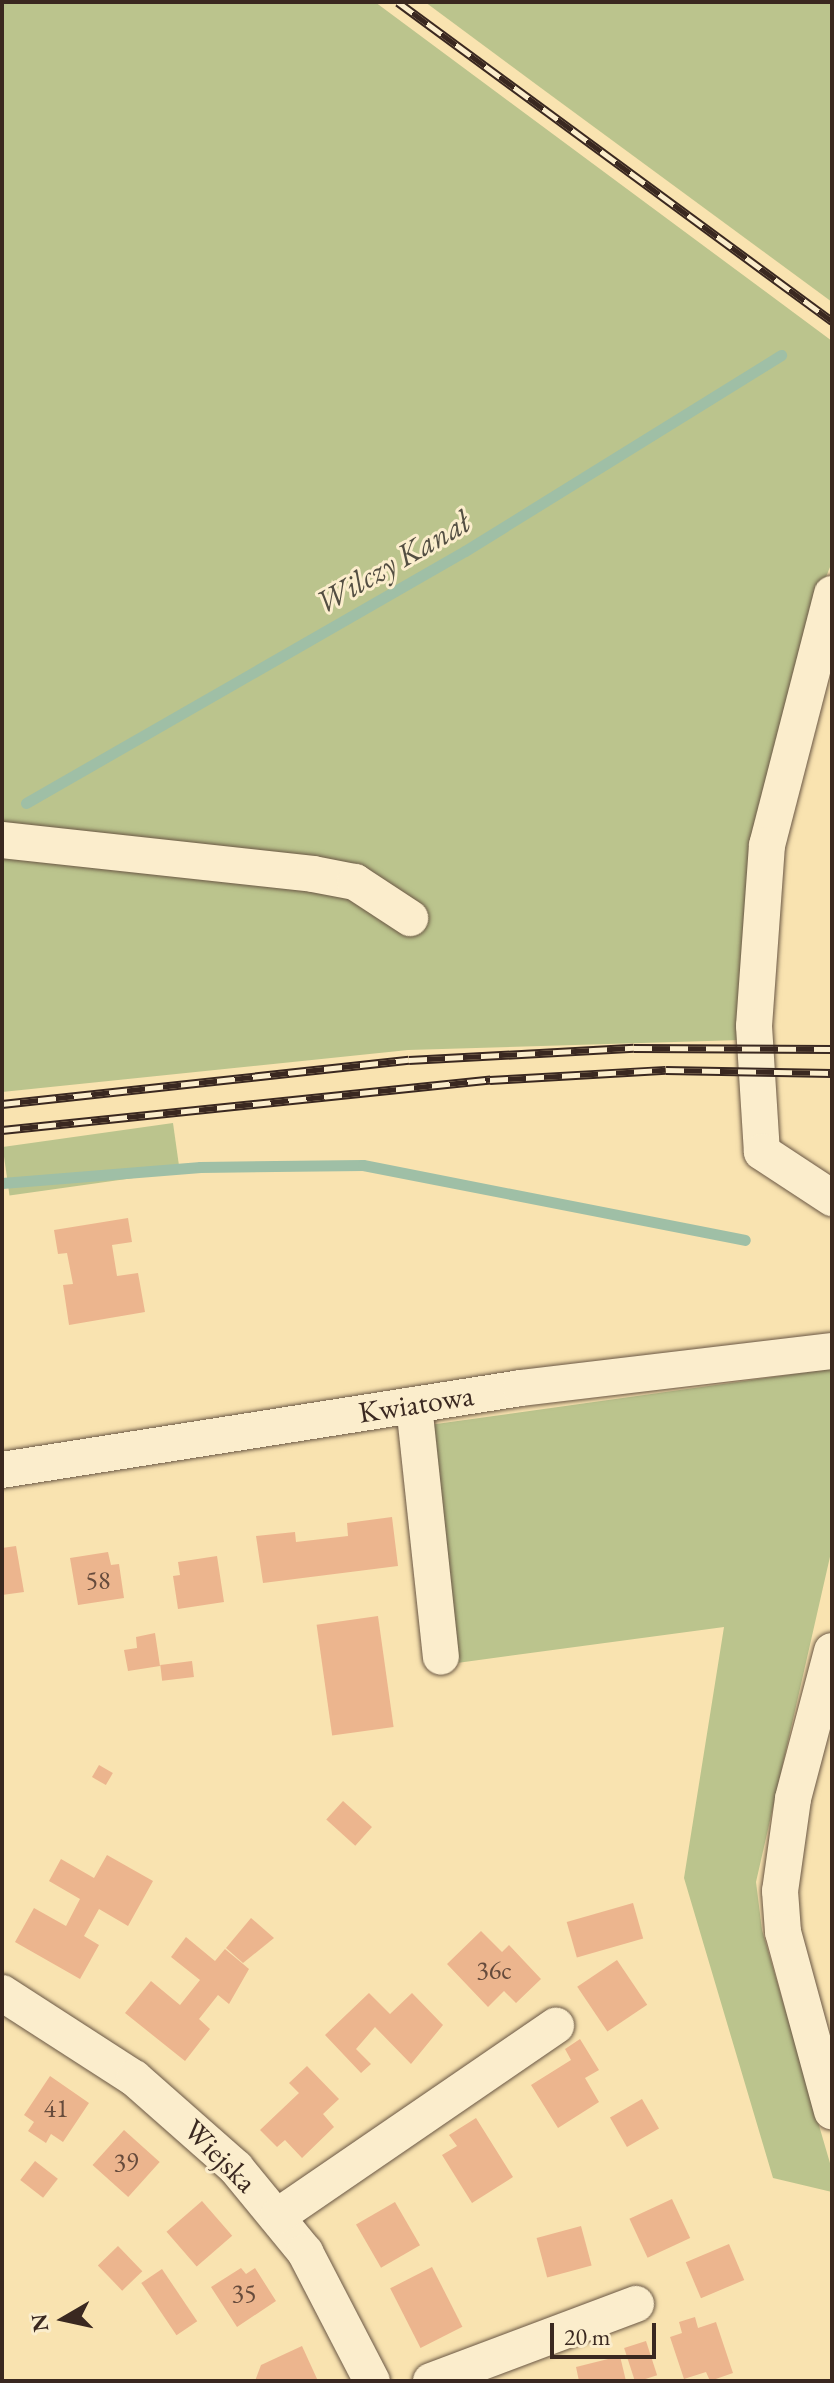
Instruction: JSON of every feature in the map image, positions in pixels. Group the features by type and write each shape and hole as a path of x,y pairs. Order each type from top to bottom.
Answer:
{"street":[{"path":"832,594 767,845 754,1026 762,1152 832,1198"},
{"path":"2,840 313,874 355,882 410,918"},
{"name":"Kwiatowa","path":"2,1470 414,1405 832,1351"},
{"path":"414,1405 441,1657"},
{"path":"832,1651 793,1799 780,1891 783,1932 832,2111"},
{"name":"Wiejska","path":"2,1993 134,2078 226,2158 278,2216 324,2284 372,2381"},
{"path":"278,2216 556,2026"},
{"path":"431,2381 636,2304"}],"green space":[{"path":"2,2 375,2 832,341 832,562 820,592 741,1040 408,1050 2,1092"},
{"path":"425,2 832,2 832,302 537,85"},
{"path":"173,1123 180,1172 9,1195 3,1147"},
{"path":"830,1369 832,1548 756,1882 762,1930 832,2170 832,2192 773,2178 684,1878 724,1627 457,1663 429,1425"}],"building":[{"path":"128,1218 132,1242 112,1245 117,1276 138,1273 145,1312 69,1325 63,1285 73,1284 67,1253 58,1254 54,1230"},
{"path":"392,1517 398,1566 263,1583 256,1536 295,1532 296,1542 348,1536 347,1523"},
{"path":"16,1546 24,1592 2,1595 2,1548"},
{"path":"108,1552 111,1565 119,1564 124,1598 78,1605 70,1558"},
{"path":"217,1556 224,1602 178,1609 173,1576 180,1575 178,1562"},
{"path":"378,1616 394,1727 332,1736 317,1625"},
{"path":"155,1633 160,1666 128,1671 124,1650 137,1648 136,1637"},
{"path":"192,1661 194,1677 162,1681 160,1665"},
{"path":"99,1765 113,1773 106,1785 92,1777"},
{"path":"343,1801 372,1827 355,1846 326,1820"},
{"path":"107,1855 153,1881 128,1926 99,1909 84,1936 99,1945 80,1979 15,1942 34,1908 66,1926 80,1899 49,1881 61,1859 94,1878"},
{"path":"633,1903 643,1939 577,1958 567,1922"},
{"path":"251,1918 274,1938 243,1963 226,1948"},
{"path":"481,1931 502,1952 509,1945 541,1979 516,2003 504,1991 488,2007 447,1964"},
{"path":"186,1937 215,1961 225,1949 249,1969 229,2004 218,1995 199,2019 210,2029 185,2061 125,2013 151,1981 180,2005 200,1980 171,1957"},
{"path":"617,1960 647,2005 607,2032 577,1987"},
{"path":"369,1993 390,2014 412,1993 443,2025 411,2064 375,2027 356,2049 371,2064 361,2073 325,2035"},
{"path":"580,2039 599,2070 585,2078 599,2102 558,2128 531,2085 571,2060 565,2049"},
{"path":"307,2066 339,2099 323,2114 334,2127 302,2158 285,2140 277,2147 260,2130 299,2093 289,2083"},
{"path":"50,2076 89,2103 63,2142 51,2134 46,2143 28,2131 34,2122 24,2115"},
{"path":"642,2099 659,2128 627,2147 610,2118"},
{"path":"476,2118 513,2177 472,2203 442,2155 457,2146 449,2135"},
{"path":"124,2130 160,2162 128,2197 93,2165"},
{"path":"35,2161 58,2179 43,2198 20,2180"},
{"path":"672,2199 690,2238 648,2258 629,2219"},
{"path":"202,2201 232,2236 197,2267 167,2232"},
{"path":"395,2202 420,2245 381,2268 356,2224"},
{"path":"581,2226 592,2266 547,2278 537,2238"},
{"path":"729,2244 744,2280 701,2298 686,2262"},
{"path":"118,2246 142,2271 122,2291 98,2265"},
{"path":"432,2267 462,2327 421,2348 390,2288"},
{"path":"241,2268 246,2274 255,2268 276,2301 237,2327 211,2287"},
{"path":"162,2269 197,2321 177,2335 141,2283"},
{"path":"695,2317 698,2328 716,2322 733,2373 710,2381 706,2372 684,2379 670,2337 682,2333 679,2322"},
{"path":"646,2341 657,2375 635,2381 624,2348"},
{"path":"302,2346 318,2381 255,2381 261,2365"},
{"path":"620,2356 626,2381 579,2381 576,2367"}],"waterway":[{"name":"Wilczy Kanał","path":"26,803 465,551 781,355"},
{"path":"2,1183 200,1167 363,1165 745,1240"}],"railway":[{"path":"398,2 832,321"},
{"path":"2,1104 409,1060 634,1048 832,1049"},
{"path":"2,1130 490,1080 666,1070 832,1073"}]}
